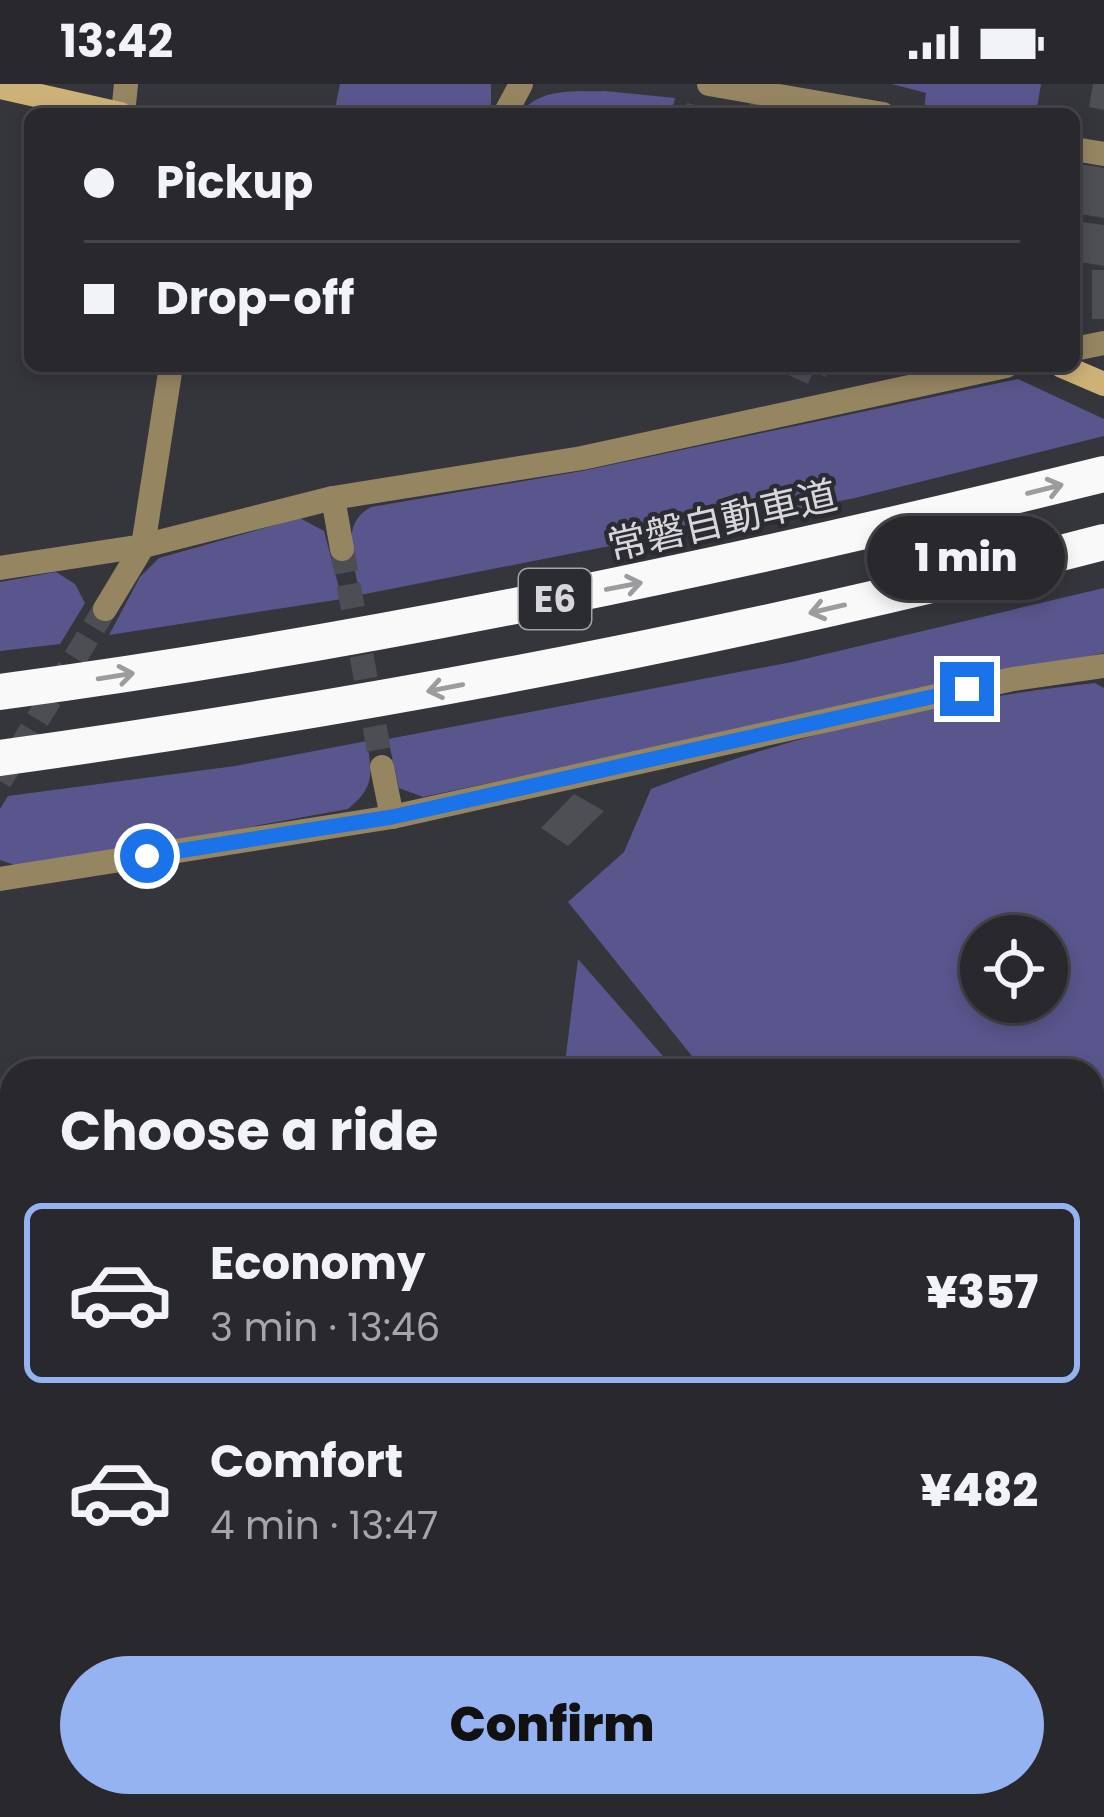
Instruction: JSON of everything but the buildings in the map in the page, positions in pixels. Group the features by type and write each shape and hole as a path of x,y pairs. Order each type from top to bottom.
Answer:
{"highway":[{"name":"常磐自動車道","path":"0,692 359,636 650,581 1104,474"},
{"name":"E6","path":"0,758 400,697 652,648 1104,542"}],"main road":[{"path":"0,87 95,108"},
{"path":"1075,372 1104,384"}],"street":[{"path":"709,84 848,108"},
{"path":"105,609 143,545 170,372"},
{"path":"0,568 143,545 333,498 582,458 978,372"},
{"path":"333,498 342,549"},
{"path":"0,879 392,817 1012,679 1104,666"},
{"path":"382,767 392,817"}],"shaded area":[{"path":"340,84 491,84 491,108 335,108"},
{"path":"892,84 1041,84 1037,108 924,108 926,93"},
{"path":"547,95 675,98 672,108 526,108"},
{"path":"1018,379 1104,419 1104,436 855,498 360,595 352,534 361,514 371,507 582,471"},
{"path":"300,518 324,531 342,599 109,635 140,577 159,558"},
{"path":"56,572 75,584 85,603 60,644 0,651 0,582"},
{"path":"1104,588 1104,653 423,797 399,788 388,739 792,662"},
{"path":"1095,683 1104,688 1104,1059 694,1059 568,902 624,852 651,789 758,751 870,721 1039,690"},
{"path":"367,741 370,779 348,809 23,868 0,860 0,809 8,796 235,766"},
{"path":"578,959 666,1059 566,1059"}],"tunnel":[{"path":"342,549 382,767"},
{"path":"0,781 105,609"}],"route":[{"path":"147,856 392,817 967,689"}]}
